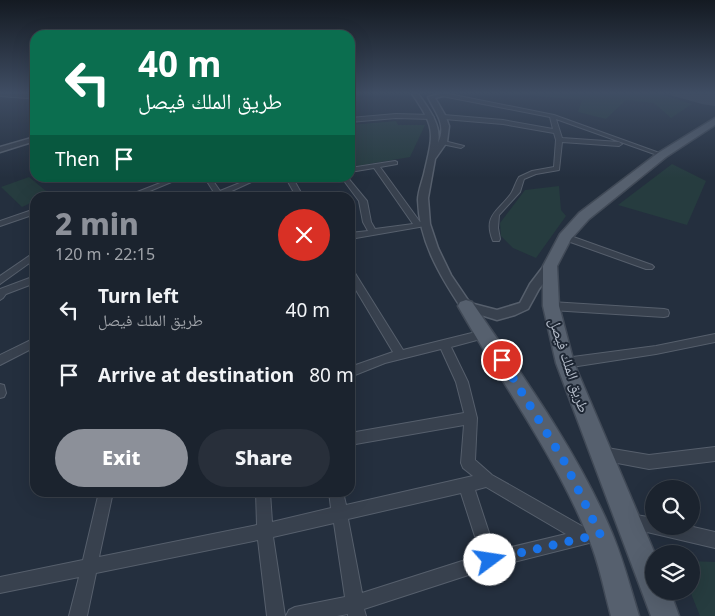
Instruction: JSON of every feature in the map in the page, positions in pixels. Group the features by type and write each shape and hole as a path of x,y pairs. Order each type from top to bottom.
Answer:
{"main road":[{"path":"550,266 566,237 584,216 662,155 715,121"},
{"name":"طريق الملك فيصل","path":"550,266 551,306 565,362 645,561"},
{"path":"466,306 564,461 625,616"},
{"path":"659,600 665,616"}],"street":[{"path":"421,224 423,198 436,137 432,121"},
{"path":"433,158 444,143 446,129 445,121"},
{"path":"490,121 506,122 558,136 632,145"},
{"path":"496,239 492,224 497,211 515,193 521,178 534,172 557,169 558,136 553,121"},
{"path":"565,121 662,155"},
{"path":"0,150 30,141"},
{"path":"444,143 461,146"},
{"path":"355,169 395,163"},
{"path":"376,166 421,224 446,276 466,306 497,315 511,312 524,306 534,286 550,266"},
{"path":"150,192 170,182"},
{"path":"228,192 249,182"},
{"path":"348,182 363,201 367,222 373,233"},
{"path":"0,224 30,213"},
{"path":"355,235 421,224"},
{"path":"566,237 650,267"},
{"path":"0,281 30,259"},
{"path":"355,280 401,356"},
{"path":"0,296 4,292 30,281"},
{"path":"355,294 362,292"},
{"path":"551,306 664,313"},
{"path":"355,370 384,359 484,334"},
{"path":"565,362 656,350 715,338"},
{"path":"444,343 462,382 471,418 468,463 487,480 593,536"},
{"path":"0,360 30,345"},
{"path":"355,438 471,418"},
{"path":"600,453 649,462 715,454"},
{"path":"0,585 265,531 487,480"},
{"path":"466,485 490,560"},
{"path":"78,616 91,566 105,497"},
{"path":"263,497 265,531 276,616"},
{"path":"337,497 356,610"},
{"path":"629,520 645,524"},
{"path":"693,535 715,540"},
{"path":"295,616 356,610 490,560 593,536"}],"green space":[{"path":"396,121 398,125 425,125 410,157 355,166 355,125"},
{"path":"672,164 706,181 687,225 618,205"},
{"path":"29,177 30,182 35,182 47,192 30,192 30,203 22,207 1,187"},
{"path":"559,186 561,210 566,216 536,258 513,248 501,236 500,223 525,190"},
{"path":"700,561 715,562 715,616 700,616 694,600 700,600"}],"route":[{"path":"490,560 600,534 564,461 502,360"}]}
